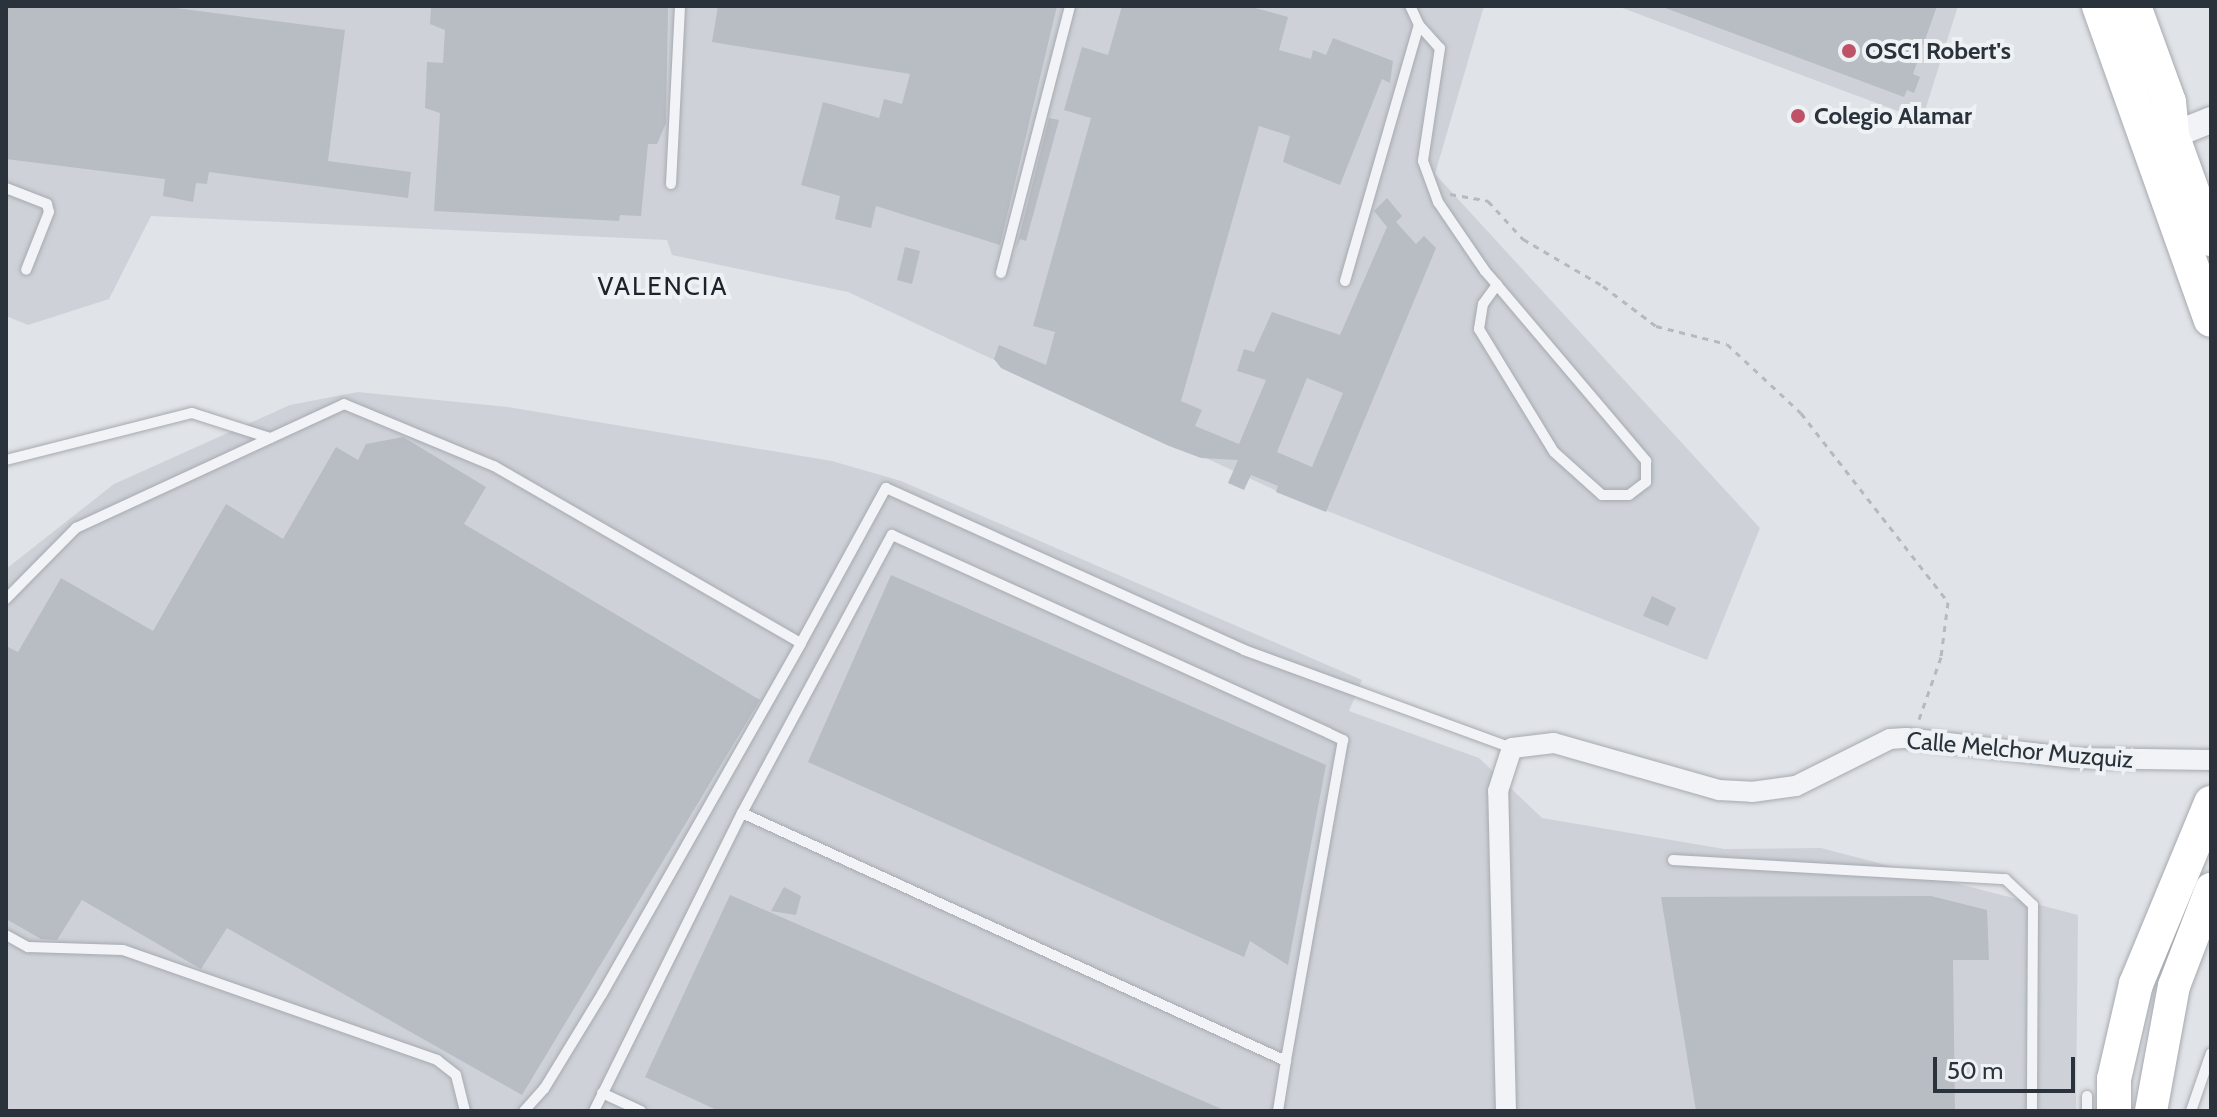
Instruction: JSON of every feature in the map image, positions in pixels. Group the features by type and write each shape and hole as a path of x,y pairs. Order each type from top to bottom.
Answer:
{"highway":[{"path":"2099,6 2149,94 2189,129 2178,182 2211,278"},
{"path":"2134,6 2149,94 2211,320"},
{"path":"2100,1104 2114,1079 2136,984 2211,803"},
{"path":"2132,1111 2149,1004 2211,848"}],"main road":[{"path":"2189,129 2211,199"},
{"path":"2189,129 2211,240"},
{"path":"2151,1111 2174,986 2211,889"},
{"path":"2172,1111 2171,1086 2193,986 2211,942"}],"street":[{"name":"Calle Melchor Muzquiz","path":"1512,748 1554,743 1719,790 1752,792 1796,786 1890,739 1906,738 2074,758 2211,760"},
{"path":"1506,1111 1498,791 1512,748"}],"lane":[{"path":"671,184 680,6"},
{"path":"1001,273 1070,6"},
{"path":"1410,6 1419,25 1440,48 1424,141 1428,179 1454,228 1497,285 1646,461 1646,482 1629,495 1602,495 1554,452 1479,329 1483,304 1497,285"},
{"path":"1345,281 1419,25"},
{"path":"6,188 47,204 49,212 26,270"},
{"path":"6,599 76,528 344,404 494,466 801,643"},
{"path":"6,460 192,413 270,438"},
{"path":"524,1111 544,1089 602,994 886,488 1244,650 1512,748"},
{"path":"594,1111 742,813 892,535 1343,740 1278,1111"},
{"path":"742,813 1286,1061"},
{"path":"1673,860 2005,879 2033,905 2032,1111"},
{"path":"6,935 28,947 123,950 437,1060 456,1075 465,1111"},
{"path":"2191,1111 2211,1053"},
{"path":"602,1093 641,1111"},
{"path":"2087,1111 2100,1104"}],"path":[{"path":"1428,179 1437,191 1488,201 1523,239 1603,286 1656,326 1727,344 1801,413 1948,602 1941,657 1913,733 1906,738"}],"shaded area":[{"path":"6,6 1484,6 1435,174 1760,528 1707,660 1279,492 848,292 672,255 667,240 151,216 109,299 28,325 6,316"},
{"name":"OSC1 Robert's","path":"1617,6 1958,6 1922,120"},
{"path":"358,392 508,407 832,461 901,481 1362,680 1349,711 1479,758 1542,818 1724,849 1821,848 2078,915 2076,1111 6,1111 6,569 114,484 290,405"}],"building":[{"path":"6,6 161,6 345,30 328,161 411,172 408,198 209,172 207,184 196,183 193,202 163,196 165,179 6,159"},
{"path":"431,6 668,6 666,123 657,144 648,144 641,216 620,215 619,221 434,211 440,113 425,108 427,62 443,63 445,30 430,24"},
{"path":"718,6 1057,6 1000,245 876,206 871,228 835,219 840,196 801,185 823,102 879,118 884,99 902,104 910,74 712,42"},
{"path":"1122,6 1248,6 1288,17 1279,50 1311,59 1313,50 1326,55 1333,38 1393,61 1390,83 1382,79 1340,185 1283,162 1290,136 1259,126 1181,401 1202,410 1195,426 1239,444 1266,380 1237,371 1244,349 1254,352 1272,312 1340,335 1387,227 1374,211 1387,198 1402,216 1396,222 1416,244 1424,236 1436,248 1326,512 1276,492 1278,486 1251,475 1244,490 1228,483 1238,460 1201,458 1169,446 1001,368 994,359 999,345 1046,365 1055,332 1033,326 1091,118 1064,110 1082,47 1108,55","holes":["1307,378 1343,393 1312,467 1277,452"]},
{"name":"OSC1 Robert's","path":"1660,6 1937,6 1913,74 1920,77 1914,93 1907,90 1904,97"},
{"path":"1049,118 1059,120 1026,241 1020,239 1016,249"},
{"path":"905,247 920,251 912,284 897,280"},
{"path":"403,437 486,487 464,524 760,700 522,1095 227,928 201,969 82,900 57,940 41,939 6,919 6,646 18,652 61,578 153,631 226,504 283,539 336,447 358,460 366,444"},
{"path":"891,575 1326,765 1288,965 1250,941 1244,957 808,762"},
{"path":"1652,596 1676,608 1668,626 1643,616"},
{"path":"784,887 801,896 796,915 771,911"},
{"path":"730,895 1226,1111 719,1111 645,1077"},
{"path":"1931,896 1987,910 1989,960 1953,960 1955,1111 1696,1111 1661,897"}],"place":[{"name":"OSC1 Robert's","path":"1849,51"},
{"name":"Colegio Alamar","path":"1798,116"}],"district":[{"name":"VALENCIA","path":"663,287"}]}
